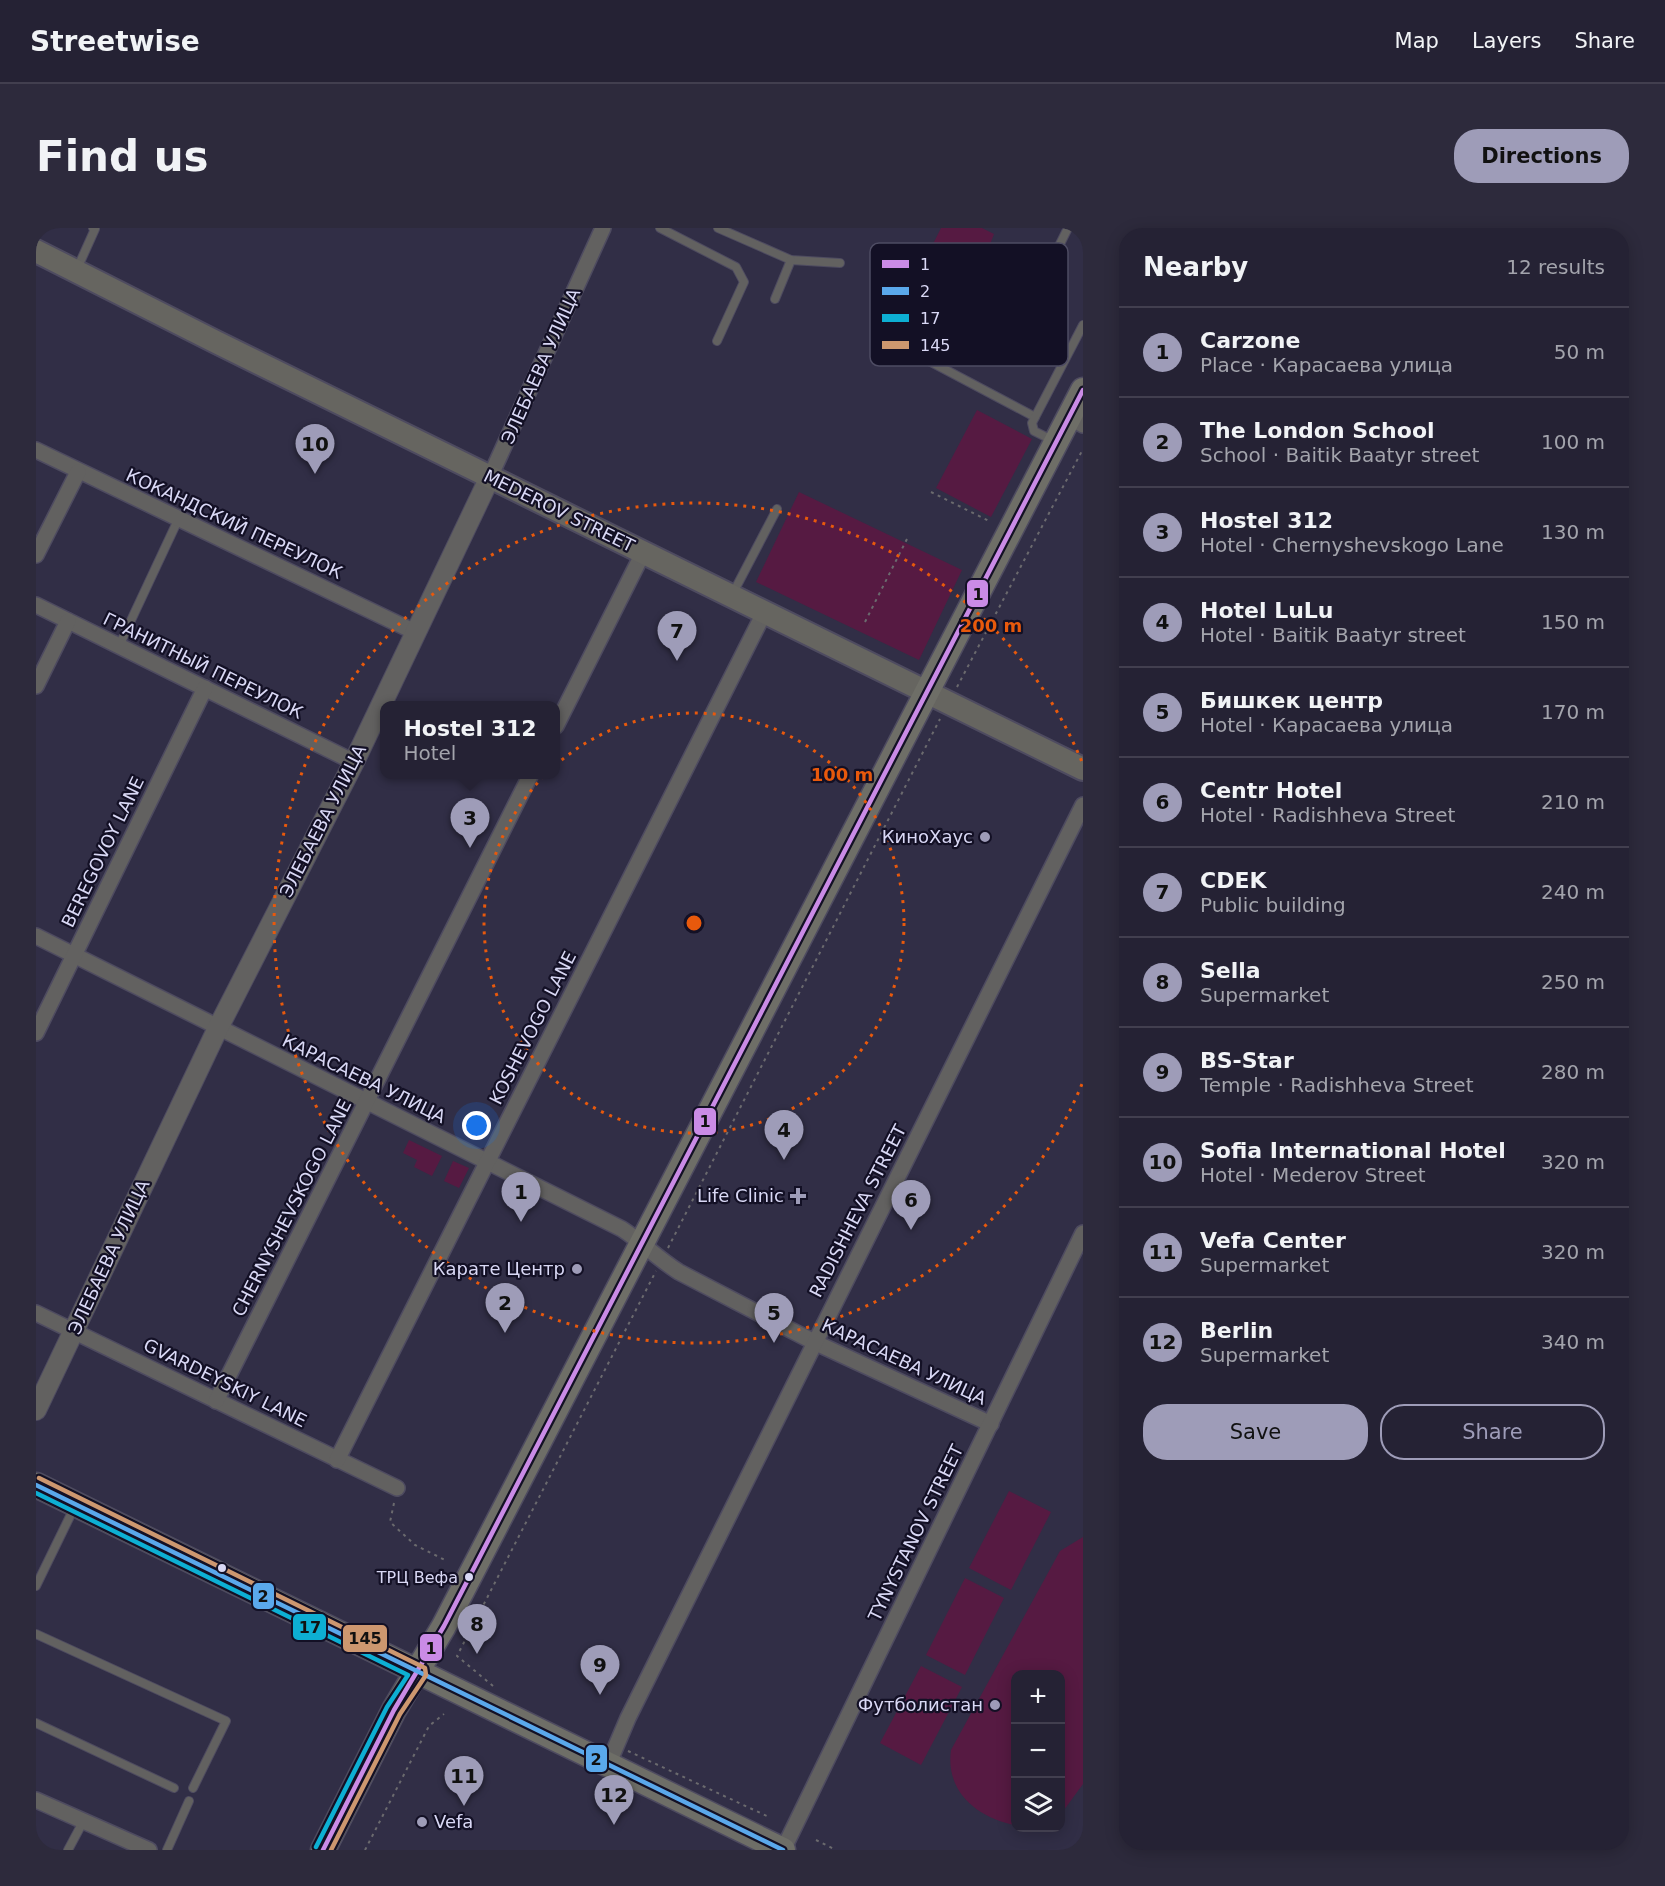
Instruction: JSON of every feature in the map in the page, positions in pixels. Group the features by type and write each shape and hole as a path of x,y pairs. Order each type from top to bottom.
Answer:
{"main road":[{"name":"MEDEROV STREET","path":"36,250 764,613 1083,769"},
{"path":"323,1850 394,1710 419,1672 1056,442 1076,421 1083,390"},
{"path":"36,1485 783,1850"}],"street":[{"name":"ЭЛЕБАЕВА УЛИЦА","path":"383,701 490,477 603,228"},
{"name":"КОКАНДСКИЙ ПЕРЕУЛОК","path":"36,450 415,632"},
{"path":"36,555 78,472"},
{"path":"560,716 643,553"},
{"name":"ГРАНИТНЫЙ ПЕРЕУЛОК","path":"36,605 354,762"},
{"name":"KOSHEVOGO LANE","path":"337,1460 764,613"},
{"path":"36,686 68,621"},
{"name":"BEREGOVOY LANE","path":"36,1033 205,688"},
{"name":"ЭЛЕБАЕВА УЛИЦА","path":"36,1410 218,1028 380,707"},
{"name":"CHERNYSHEVSKOGO LANE","path":"216,1401 528,779"},
{"name":"RADISHHEVA STREET","path":"608,1765 639,1696 814,1342 1083,805"},
{"name":"КАРАСАЕВА УЛИЦА","path":"36,936 642,1241 661,1261 814,1342 991,1424"},
{"name":"TYNYSTANOV STREET","path":"783,1850 1083,1233"},
{"name":"GVARDEYSKIY LANE","path":"36,1313 397,1488"},
{"path":"36,1800 143,1849"}],"lane":[{"path":"76,271 95,229 93,228"},
{"path":"660,228 736,267 744,282 717,340"},
{"path":"718,228 791,260 840,263"},
{"path":"1060,243 1068,228"},
{"path":"775,299 791,260"},
{"path":"1068,354 1083,325"},
{"path":"939,366 1035,417"},
{"path":"1056,442 1034,431 1032,423 1062,366"},
{"path":"732,597 777,509"},
{"path":"119,646 178,520"},
{"path":"36,1586 75,1504"},
{"path":"36,1634 226,1721 193,1788"},
{"path":"36,1723 174,1788"},
{"path":"167,1850 189,1801"},
{"path":"68,1850 83,1822"}],"path":[{"path":"957,687 1083,448"},
{"path":"932,492 991,522"},
{"path":"865,622 909,535"},
{"path":"457,1656 941,717"},
{"path":"397,1488 390,1522 415,1545 447,1561"},
{"path":"365,1850 429,1726 444,1714"},
{"path":"816,1840 836,1850"}],"shaded area":[{"path":"941,228 982,228 994,234 991,243 934,243"},
{"path":"977,410 1032,439 991,517 936,488"},
{"path":"799,492 962,570 919,660 756,582"},
{"path":"409,1140 442,1156 432,1176 414,1167 417,1160 403,1153"},
{"path":"453,1161 469,1168 459,1188 444,1181"},
{"path":"1009,1491 1051,1512 1011,1590 969,1568"},
{"name":"Футболистан","path":"1083,1537 1083,1784 1065,1809 1065,1670 1011,1670 1011,1824 989,1816 967,1801 953,1778 951,1750 1060,1551"},
{"name":"Футболистан","path":"965,1578 1004,1598 965,1675 926,1655"},
{"name":"Футболистан","path":"921,1666 962,1687 921,1765 880,1743"}],"transit line":[{"name":"1","path":"323,1850 394,1710 444,1626 1083,390"},
{"name":"145","path":"39,1478 425,1668 426,1675 400,1714 331,1850"},
{"name":"2","path":"36,1485 783,1850"},
{"name":"17","path":"36,1493 408,1675 387,1707 316,1847"}],"place":[{"name":"Sofia International Hotel","path":"315,474"},
{"name":"CDEK","path":"677,661"},
{"name":"КиноХаус","path":"985,837"},
{"name":"Hostel 312","path":"470,848"},
{"name":"Hotel LuLu","path":"784,1160"},
{"name":"Life Clinic","path":"798,1196"},
{"name":"Carzone","path":"521,1222"},
{"name":"Centr Hotel","path":"911,1230"},
{"name":"Карате Центр","path":"577,1269"},
{"name":"The London School","path":"505,1333"},
{"name":"Бишкек центр","path":"774,1343"},
{"name":"ТРЦ Вефа","path":"469,1577"},
{"name":"Sella","path":"477,1654"},
{"name":"BS-Star","path":"600,1695"},
{"name":"Футболистан","path":"995,1705"},
{"name":"Vefa Center","path":"464,1806"},
{"name":"Vefa","path":"422,1822"},
{"name":"Berlin","path":"614,1825"}]}
